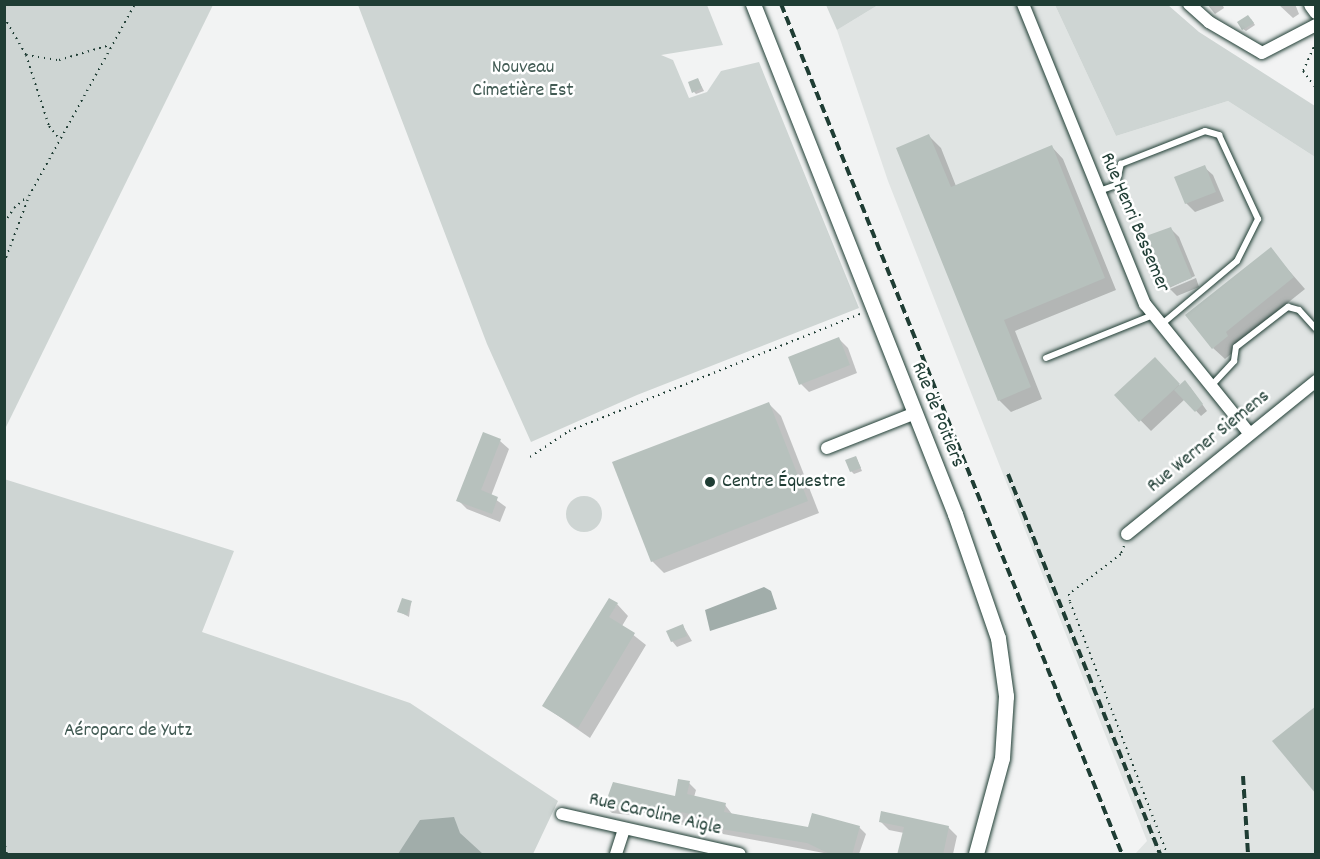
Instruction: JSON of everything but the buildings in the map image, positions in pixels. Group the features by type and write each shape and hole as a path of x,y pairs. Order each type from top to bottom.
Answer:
{"street":[{"name":"Rue de Poitiers","path":"753,4 913,414 955,514 1000,649 1006,696 1002,758 979,852"},
{"name":"Rue Henri Bessemer","path":"1023,4 1144,304 1249,433"},
{"path":"1189,4 1209,22 1262,53 1316,25"},
{"path":"1311,4 1316,11"},
{"name":"Rue Werner Siemens","path":"1127,534 1316,381"},
{"path":"827,448 913,414"},
{"name":"Rue Caroline Aigle","path":"562,814 740,855"},
{"path":"616,855 624,830"}],"lane":[{"path":"1046,358 1157,320 1237,261 1258,219 1219,135 1205,131 1121,164 1116,184 1099,191"},
{"path":"1211,386 1234,361 1236,347 1288,307 1299,310 1316,329"}],"path":[{"path":"4,263 29,196 58,137 135,4"},
{"path":"4,17 26,55 49,126 58,137"},
{"path":"1316,42 1303,71 1316,88"},
{"path":"26,55 59,60 110,45"},
{"path":"4,223 14,208 29,196"},
{"path":"530,457 569,431 873,308"},
{"path":"1127,534 1121,554 1069,594 1070,603 1167,855"},
{"path":"4,840 7,855"}],"shaded area":[{"path":"878,5 1055,5 1116,136 1228,101 1315,157 1315,854 1135,854 1147,841 888,181 837,30"},
{"path":"764,587 771,591 777,609 710,631 705,610"},
{"path":"454,817 460,833 483,854 398,854 420,820"}],"green space":[{"path":"4,5 213,5 5,429 4,429"},
{"name":"Nouveau Cimetière Est","path":"358,5 707,5 723,45 661,55 673,60 689,98 707,92 721,71 759,62 859,308 637,395 531,442 487,344"},
{"path":"826,5 878,5 837,30"},
{"path":"1055,5 1168,5 1199,32 1315,106 1315,157 1228,101 1116,136"},
{"name":"Aéroparc de Yutz","path":"4,479 234,551 202,632 410,703 558,801 533,854 5,854"},
{"path":"584,496 597,501 602,514 597,527 584,532 571,527 566,514 571,501"}],"railway":[{"path":"781,4 1122,854"},
{"path":"1008,474 1160,854"},
{"path":"1243,776 1248,854"}],"place":[{"name":"Centre Équestre","path":"710,482"}]}
